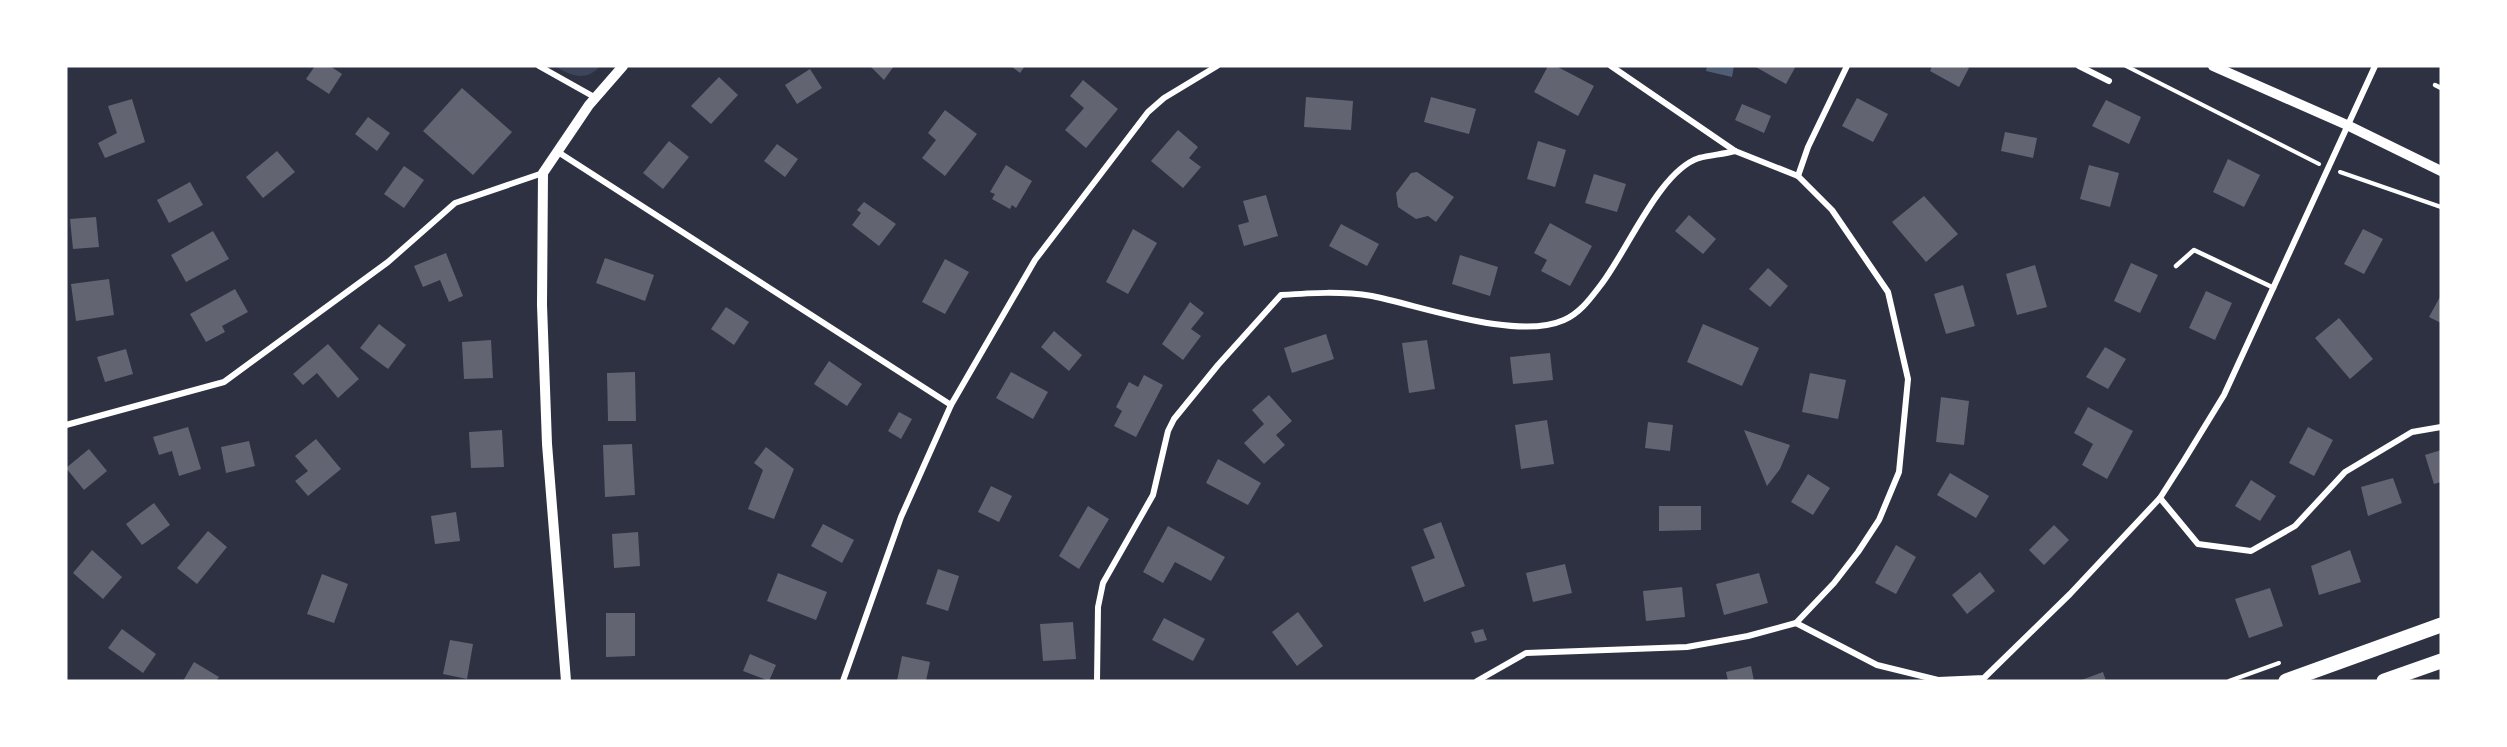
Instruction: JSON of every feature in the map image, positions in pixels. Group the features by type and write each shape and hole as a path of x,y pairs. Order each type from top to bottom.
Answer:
{"main road":[{"path":"2286,681 2441,625"},
{"path":"2384,681 2441,661"}],"street":[{"path":"539,66 597,98"},
{"path":"566,681 547,444 542,305 543,173 623,66"},
{"path":"843,681 901,517 951,405 1035,260 1148,112 1164,98 1217,66"},
{"path":"1477,681 1526,653 1687,647 1748,636 1796,623 1834,583 1879,520 1899,472 1908,379 1888,292 1832,210 1798,176 1735,152 1611,66"},
{"path":"1798,176 1808,147 1847,66"},
{"path":"2079,66 2109,81"},
{"path":"2213,66 2347,125 2441,171"},
{"path":"1796,623 1877,665 1938,680 1984,678 2070,594 2160,498 2224,395 2375,66"},
{"path":"558,152 951,405"},
{"path":"1097,681 1098,607 1103,583 1153,495 1168,431 1174,419 1218,365 1281,295 1338,292 1370,296 1509,326 1537,326 1562,321 1587,303 1616,267 1662,187 1698,158 1735,152"},
{"path":"66,425 224,382 388,262 455,203 543,173"},
{"path":"2160,498 2198,544 2251,551 2295,526 2345,472 2412,432 2441,427"}],"lane":[{"path":"2435,85 2441,88"},
{"path":"2176,266 2194,250 2274,288"}],"path":[{"path":"2126,66 2328,168 2441,207"}],"shaded area":[{"path":"555,66 600,66 590,74 578,76"},
{"path":"1707,66 1734,66 1732,77 1706,71"}],"building":[{"path":"315,66 330,66 342,74 329,94 306,79"},
{"path":"870,66 894,66 884,80"},
{"path":"1011,66 1025,66 1020,73"},
{"path":"1548,66 1556,66 1594,86 1578,116 1534,92"},
{"path":"1754,66 1796,66 1786,84"},
{"path":"1932,66 1969,68 1959,87 1930,71"},
{"path":"810,69 822,88 797,104 785,85"},
{"path":"719,77 738,95 711,124 691,106"},
{"path":"1083,80 1118,109 1086,148 1065,130 1084,108 1070,96"},
{"path":"462,88 512,132 473,175 423,131"},
{"path":"1306,97 1353,101 1351,130 1304,127"},
{"path":"1431,97 1476,109 1469,134 1424,122"},
{"path":"1857,98 1888,114 1873,142 1842,126"},
{"path":"132,99 145,142 105,158 98,143 117,133 108,106"},
{"path":"2106,100 2141,117 2129,144 2092,126"},
{"path":"1742,104 1771,116 1764,133 1735,120"},
{"path":"945,110 977,134 945,176 922,158 936,140 928,133"},
{"path":"368,117 390,133 377,151 355,134"},
{"path":"1178,130 1198,147 1189,158 1201,167 1183,188 1151,161"},
{"path":"2005,132 2037,138 2033,158 2001,151"},
{"path":"669,141 689,157 663,189 643,173"},
{"path":"1538,141 1566,150 1555,187 1527,179"},
{"path":"777,144 798,159 785,177 764,161"},
{"path":"277,151 295,172 263,198 246,177"},
{"path":"2228,159 2260,175 2244,207 2213,192"},
{"path":"1006,165 1032,181 1016,208 1012,205 1010,209 992,199 995,194 990,192"},
{"path":"2089,165 2119,173 2110,207 2080,199"},
{"path":"404,166 424,180 404,208 384,194"},
{"path":"1417,172 1454,197 1436,222 1428,216 1416,219 1398,207 1396,193 1411,173"},
{"path":"1594,174 1626,184 1617,212 1585,203"},
{"path":"190,182 203,205 169,223 157,200"},
{"path":"1266,195 1278,236 1244,246 1238,225 1249,222 1243,201"},
{"path":"1924,196 1958,234 1926,262 1892,222"},
{"path":"864,202 896,224 879,246 852,225 861,213 857,210"},
{"path":"1689,215 1716,239 1703,254 1675,231"},
{"path":"96,217 99,247 73,249 70,219"},
{"path":"1550,223 1592,246 1570,286 1541,271 1547,260 1534,253"},
{"path":"1341,224 1379,244 1367,266 1329,246"},
{"path":"1133,229 1157,243 1128,294 1106,282"},
{"path":"2363,229 2383,239 2364,274 2344,264"},
{"path":"213,231 229,259 186,282 171,255"},
{"path":"446,253 463,296 449,302 440,280 423,287 414,266"},
{"path":"1460,255 1498,267 1490,296 1452,284"},
{"path":"605,258 654,275 645,301 596,283"},
{"path":"945,259 969,272 945,314 922,302"},
{"path":"2131,263 2158,275 2140,313 2114,301"},
{"path":"2035,265 2047,307 2017,315 2006,274"},
{"path":"1768,268 1788,286 1770,307 1749,289"},
{"path":"109,279 114,315 76,321 71,284"},
{"path":"1963,285 1975,326 1946,334 1934,294"},
{"path":"235,289 248,312 222,326 225,332 206,342 190,314"},
{"path":"2206,291 2232,303 2215,340 2189,328"},
{"path":"2441,295 2441,323 2429,317"},
{"path":"1190,302 1204,313 1191,329 1201,336 1183,360 1162,344"},
{"path":"726,307 749,322 734,345 711,329"},
{"path":"2339,318 2373,359 2350,379 2315,338"},
{"path":"379,324 406,345 388,369 360,348"},
{"path":"1703,324 1759,348 1742,386 1687,362"},
{"path":"1054,331 1082,355 1069,371 1041,347"},
{"path":"1326,334 1334,359 1292,373 1284,348"},
{"path":"491,340 493,378 464,379 462,342"},
{"path":"1427,340 1435,389 1409,393 1402,343"},
{"path":"328,344 359,379 338,398 317,373 303,385 293,374"},
{"path":"2105,347 2126,359 2108,389 2086,377"},
{"path":"126,349 133,374 105,382 97,357"},
{"path":"1550,353 1553,380 1513,384 1510,357"},
{"path":"829,361 862,384 847,406 814,384"},
{"path":"635,372 636,421 608,421 607,373"},
{"path":"1011,372 1048,392 1033,419 996,398"},
{"path":"1810,373 1846,380 1838,419 1802,412"},
{"path":"1144,375 1163,385 1136,437 1114,426 1122,411 1116,407 1129,382 1138,387"},
{"path":"1269,395 1292,421 1276,435 1285,445 1264,464 1244,443 1264,424 1252,410"},
{"path":"1941,397 1969,401 1964,445 1936,442"},
{"path":"2088,407 2133,431 2107,479 2082,465 2093,444 2074,433"},
{"path":"899,412 912,419 901,439 888,431"},
{"path":"1547,420 1554,464 1521,469 1515,425"},
{"path":"1648,422 1673,425 1670,451 1645,448"},
{"path":"188,427 201,469 179,476 172,451 159,455 153,437"},
{"path":"2308,427 2333,440 2314,476 2289,463"},
{"path":"502,430 504,467 471,468 469,432"},
{"path":"1744,430 1790,445 1780,469 1767,486"},
{"path":"316,439 341,469 308,496 295,481 308,471 295,456"},
{"path":"249,441 255,466 226,473 221,447"},
{"path":"632,444 635,495 605,497 603,445"},
{"path":"766,447 794,469 774,519 748,509 763,470 754,463"},
{"path":"89,449 107,471 84,490 66,468"},
{"path":"2441,450 2441,482 2434,484 2425,455"},
{"path":"1218,459 1261,483 1248,505 1206,483"},
{"path":"1950,473 1989,496 1976,518 1937,495"},
{"path":"1808,474 1830,488 1813,515 1791,502"},
{"path":"2393,478 2402,503 2368,516 2361,487"},
{"path":"2251,480 2276,496 2260,521 2235,506"},
{"path":"991,486 1012,496 999,522 978,512"},
{"path":"154,503 170,525 142,545 126,524"},
{"path":"1088,506 1109,519 1079,569 1059,556"},
{"path":"1659,506 1701,506 1701,530 1659,531"},
{"path":"456,512 460,541 435,544 431,516"},
{"path":"1441,522 1465,586 1424,602 1411,567 1435,558 1423,529"},
{"path":"823,524 854,540 842,563 811,546"},
{"path":"2054,525 2069,540 2044,565 2029,550"},
{"path":"1168,526 1225,557 1211,581 1175,562 1163,583 1143,572"},
{"path":"208,531 227,547 197,584 177,568"},
{"path":"638,532 640,566 614,568 612,534"},
{"path":"1896,545 1916,557 1896,594 1875,583"},
{"path":"92,550 122,577 103,599 73,573"},
{"path":"2350,550 2361,582 2319,595 2311,566"},
{"path":"1565,564 1572,593 1533,602 1526,573"},
{"path":"938,569 959,576 948,611 926,604"},
{"path":"1980,572 1995,591 1967,614 1952,595"},
{"path":"778,573 827,592 816,620 767,601"},
{"path":"1759,573 1768,603 1724,615 1716,584"},
{"path":"322,574 348,584 334,623 307,614"},
{"path":"1682,587 1685,617 1646,621 1643,591"},
{"path":"2270,588 2283,626 2249,638 2235,599"},
{"path":"1298,612 1323,646 1297,666 1272,632"},
{"path":"606,613 635,613 635,656 606,657"},
{"path":"1164,618 1205,639 1193,661 1152,640"},
{"path":"1073,622 1076,659 1043,661 1040,624"},
{"path":"122,629 156,654 143,673 108,648"},
{"path":"1483,629 1487,640 1475,643 1471,632"},
{"path":"450,640 473,644 467,679 443,674"},
{"path":"750,654 776,665 769,681 743,671"},
{"path":"902,656 930,662 926,681 897,681"},
{"path":"194,662 219,677 216,681 183,681"},
{"path":"1751,666 1754,681 1728,681 1726,672"},
{"path":"2103,672 2106,681 2079,681"}]}
